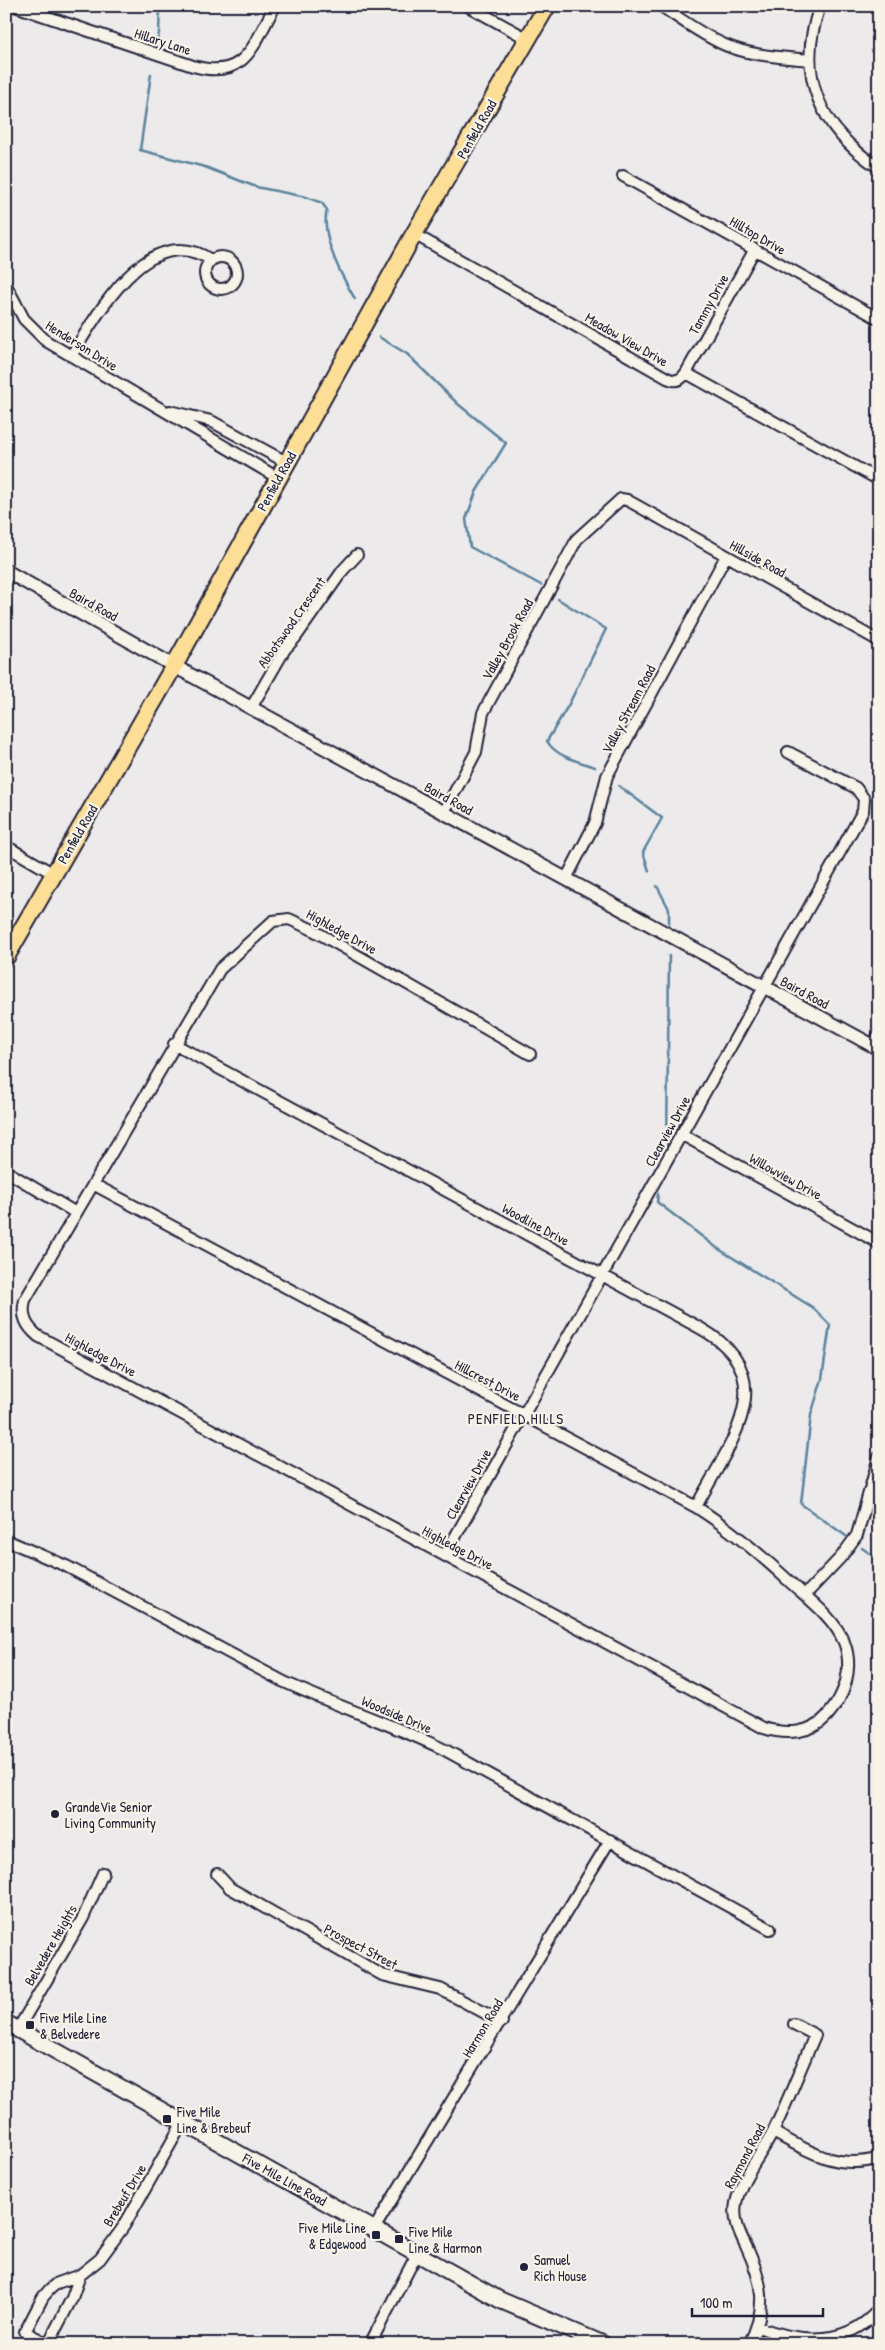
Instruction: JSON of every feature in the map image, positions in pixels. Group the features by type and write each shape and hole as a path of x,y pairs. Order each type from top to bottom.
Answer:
{"main road":[{"name":"Penfield Road","path":"6,957 174,666 414,234 547,6"},
{"name":"Five Mile Line Road","path":"12,2026 500,2300 603,2344"}],"street":[{"name":"Hillary Lane","path":"15,6 193,66 218,71 237,65 245,57 275,6"},
{"path":"468,6 528,39"},
{"path":"661,6 711,38 726,45 747,52 809,60"},
{"path":"820,6 811,39 809,60 818,99 829,121 847,143 879,168"},
{"name":"Hilltop Drive","path":"624,176 879,319"},
{"name":"Meadow View Drive","path":"414,234 667,378 679,380 686,373"},
{"name":"Tammy Drive","path":"686,373 755,249"},
{"path":"71,356 103,307 143,263 161,253 186,250 201,253 211,260"},
{"name":"Henderson Drive","path":"6,285 15,304 34,331 71,356 278,478"},
{"path":"686,373 879,480"},
{"name":"Henderson Drive","path":"162,410 211,421 286,462"},
{"name":"Hillside Road","path":"624,499 879,641"},
{"name":"Valley Brook Road","path":"444,812 476,752 483,713 577,540 618,501 624,499"},
{"name":"Abbotswood Crescent","path":"251,708 284,649 296,637 343,570 357,555"},
{"name":"Valley Stream Road","path":"566,879 595,823 607,776 726,556"},
{"name":"Baird Road","path":"6,571 174,666 876,1047"},
{"name":"Clearview Drive","path":"445,1555 865,804 862,794 856,788 788,752"},
{"path":"6,846 54,874"},
{"name":"Highledge Drive","path":"530,1054 294,920 284,919 268,925 220,969 174,1044 25,1300 23,1315 30,1329 47,1340 764,1728 779,1732 796,1732 812,1727 825,1719 842,1696"},
{"path":"876,1047 879,1034"},
{"name":"Woodline Drive","path":"174,1044 713,1335 724,1344 740,1366 746,1387 744,1410 735,1434 696,1507"},
{"name":"Willowview Drive","path":"681,1134 879,1243"},
{"path":"6,1171 76,1213"},
{"name":"Hillcrest Drive","path":"93,1184 696,1507 739,1536 829,1620 844,1643 848,1657 848,1675 842,1696"},
{"path":"805,1596 841,1557 857,1536 876,1478 879,1457"},
{"name":"Woodside Drive","path":"6,1540 66,1566 298,1689 391,1725 445,1750 770,1928"},
{"name":"Harmon Road","path":"374,2229 502,2022 610,1840"},
{"name":"Belvedere Heights","path":"12,2026 83,1918 104,1873"},
{"name":"Prospect Street","path":"217,1874 230,1888 382,1975 440,1989 502,2022"},
{"name":"Raymond Road","path":"749,2344 758,2327 762,2305 760,2284 753,2261 739,2232 735,2213 742,2187 773,2132 815,2035 794,2024"},
{"name":"Brebeuf Drive","path":"80,2276 72,2298 48,2344 24,2332 43,2297 50,2289 57,2283 80,2276 100,2258 124,2226 183,2122"},
{"path":"773,2132 812,2153 832,2161 856,2163 879,2158"},
{"path":"370,2344 417,2254"},
{"path":"758,2327 797,2339 832,2338 861,2325 879,2309"}],"waterway":[{"path":"157,41 160,6"},
{"path":"151,74 140,150 205,167 256,187 306,197 322,203 327,210 326,220 329,244 355,299"},
{"path":"379,337 407,354 458,404 506,443 476,492 466,519 470,547 541,585"},
{"path":"558,599 606,629 569,704 547,741 562,755 595,767"},
{"path":"619,786 662,818 643,852 649,871"},
{"path":"657,886 669,909 669,925"},
{"path":"667,1148 669,956"},
{"path":"658,1194 657,1202 717,1248 812,1307 830,1325 822,1379 811,1415 801,1504 846,1536"},
{"path":"862,1548 879,1560"},
{"path":"879,2066 879,2133"}],"place":[{"name":"GrandeVie Senior Living Community","path":"55,1814"},
{"name":"Five Mile Line & Belvedere","path":"30,2025"},
{"name":"Five Mile Line & Brebeuf","path":"167,2119"},
{"name":"Five Mile Line & Edgewood","path":"376,2235"},
{"name":"Five Mile Line & Harmon","path":"399,2239"},
{"name":"Samuel Rich House","path":"524,2267"}],"district":[{"name":"PENFIELD HILLS","path":"516,1418"}]}
